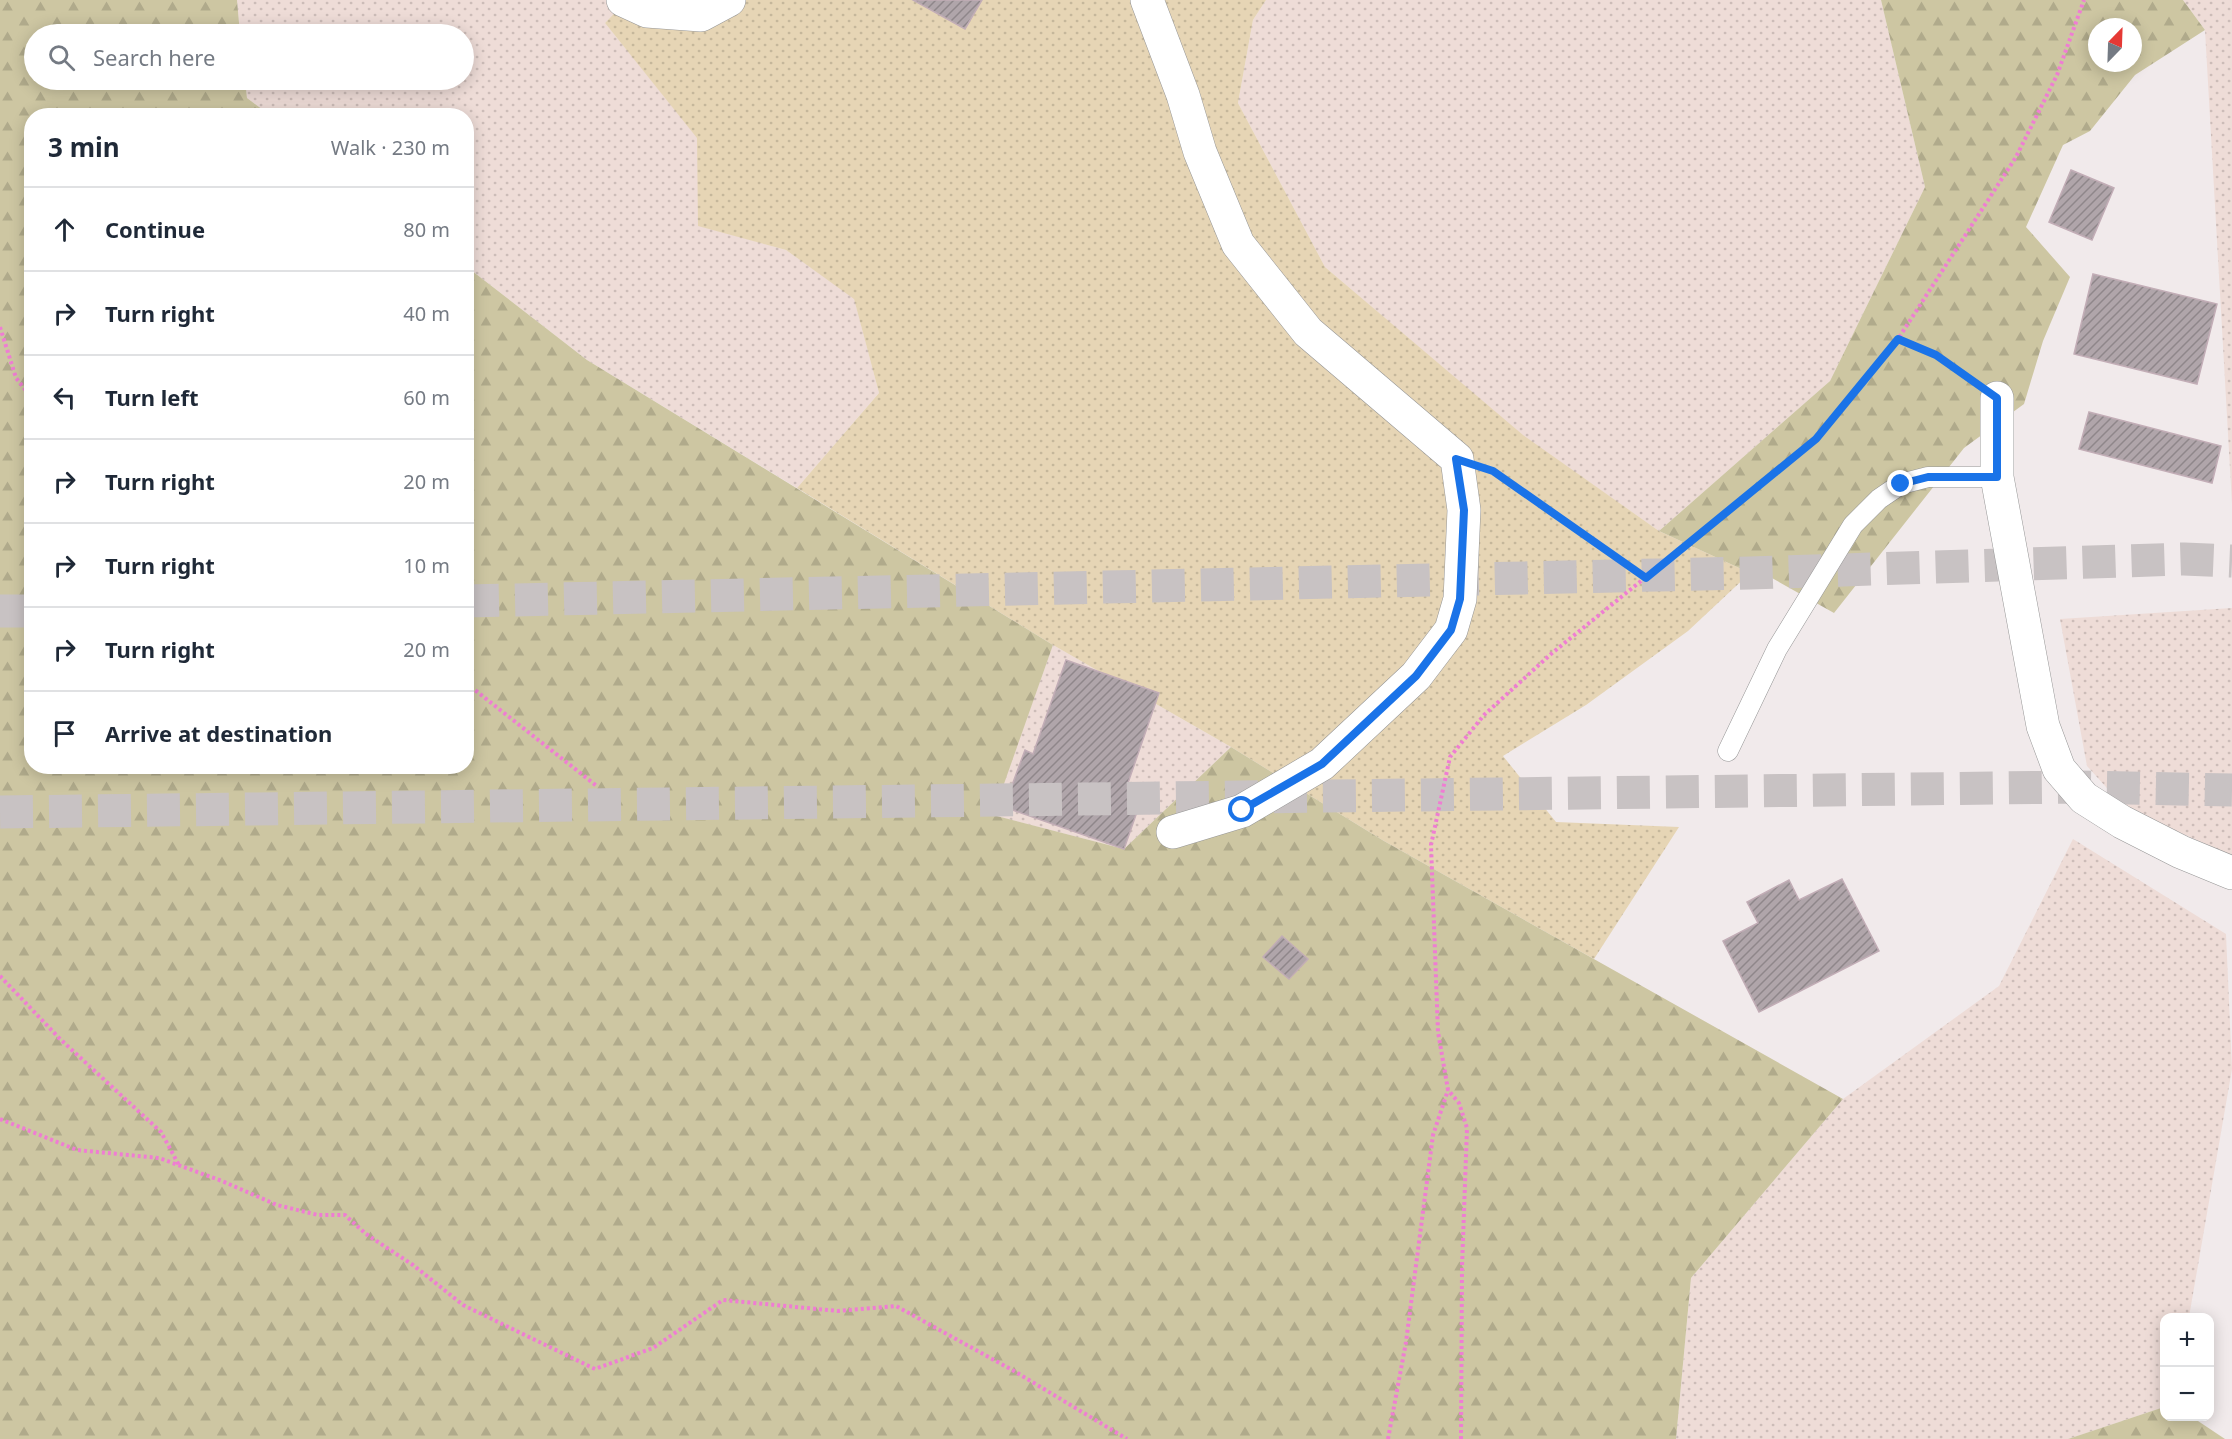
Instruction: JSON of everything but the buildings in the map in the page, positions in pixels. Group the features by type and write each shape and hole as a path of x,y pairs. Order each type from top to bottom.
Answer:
{"street":[{"path":"645,4 701,15 729,0"},
{"path":"1147,0 1183,95 1200,152 1238,244 1308,332 1456,459 1464,510 1460,599 1451,630 1416,676 1322,764 1242,810 1173,832"},
{"path":"1997,398 1997,477 2043,726 2059,769 2084,798 2122,822 2181,852 2232,873"}],"lane":[{"path":"1728,751 1777,649 1853,525 1879,499 1901,484 1928,477 1997,477"}],"path":[{"path":"1461,1439 1462,1267 1467,1128 1459,1104 1449,1090 1438,1032 1431,845 1450,757 1484,715 1551,654 1816,439 1898,339 2016,157 2057,75 2084,0"},
{"path":"0,327 16,378 24,388"},
{"path":"1898,339 1936,355 1997,398"},
{"path":"1456,459 1493,471 1646,578"},
{"path":"474,689 598,787"},
{"path":"0,976 60,1039 161,1132 180,1167"},
{"path":"1388,1439 1406,1342 1432,1135 1449,1090"},
{"path":"0,1119 77,1150 159,1158 277,1205 318,1215 345,1215 366,1234 413,1265 463,1305 594,1369 653,1348 723,1300 838,1311 896,1306 1014,1371 1127,1439"}],"shaded area":[{"path":"237,0 627,0 605,23 698,138 698,225 786,250 854,298 879,393 797,488 587,360 474,272 474,108 261,108 247,98 246,90 474,90 474,24 239,24"},
{"path":"627,0 1266,0 1253,20 1238,103 1325,267 1523,435 1659,531 1750,573 1688,631 1586,705 1503,756 1556,822 1679,827 1594,959 1384,841 1231,747 1053,645 797,488 879,393 854,299 786,250 698,226 697,138 605,23"},
{"path":"1266,0 1881,0 1925,187 1830,381 1659,531 1522,435 1325,267 1238,103 1253,20"},
{"path":"2183,0 2232,0 2232,504 2205,30"},
{"path":"2232,608 2232,856 2125,808 2087,766 2060,619"},
{"path":"1053,645 1231,747 1124,849 992,815"},
{"path":"2073,839 2226,934 2232,1069 2190,1313 2160,1313 2160,1408 2068,1439 1676,1439 1691,1278 1843,1099 1999,986"}],"green space":[{"path":"0,0 237,0 239,24 24,24 24,90 246,90 247,98 261,108 24,108 24,774 474,774 474,272 587,360 1053,645 993,815 1124,849 1231,747 1384,841 1843,1099 1691,1278 1676,1439 0,1439"},
{"path":"1881,0 2183,0 2205,30 2142,70 2142,18 2088,18 2088,72 2140,72 2090,131 2063,145 2026,227 2070,277 2043,341 2024,404 1964,448 1834,613 1763,573 1750,573 1659,531 1830,381 1925,187"},
{"path":"2160,1408 2160,1421 2198,1421 2225,1439 2068,1439"}],"tunnel":[{"path":"474,601 1750,573 2184,559 2232,561"},
{"path":"0,611 24,611"},
{"path":"0,812 2079,787 2232,790"}],"route":[{"path":"1242,810 1322,764 1416,676 1451,630 1460,599 1464,510 1456,459 1493,471 1646,578 1816,439 1898,339 1936,355 1997,398 1997,477 1928,477 1901,484"}]}
